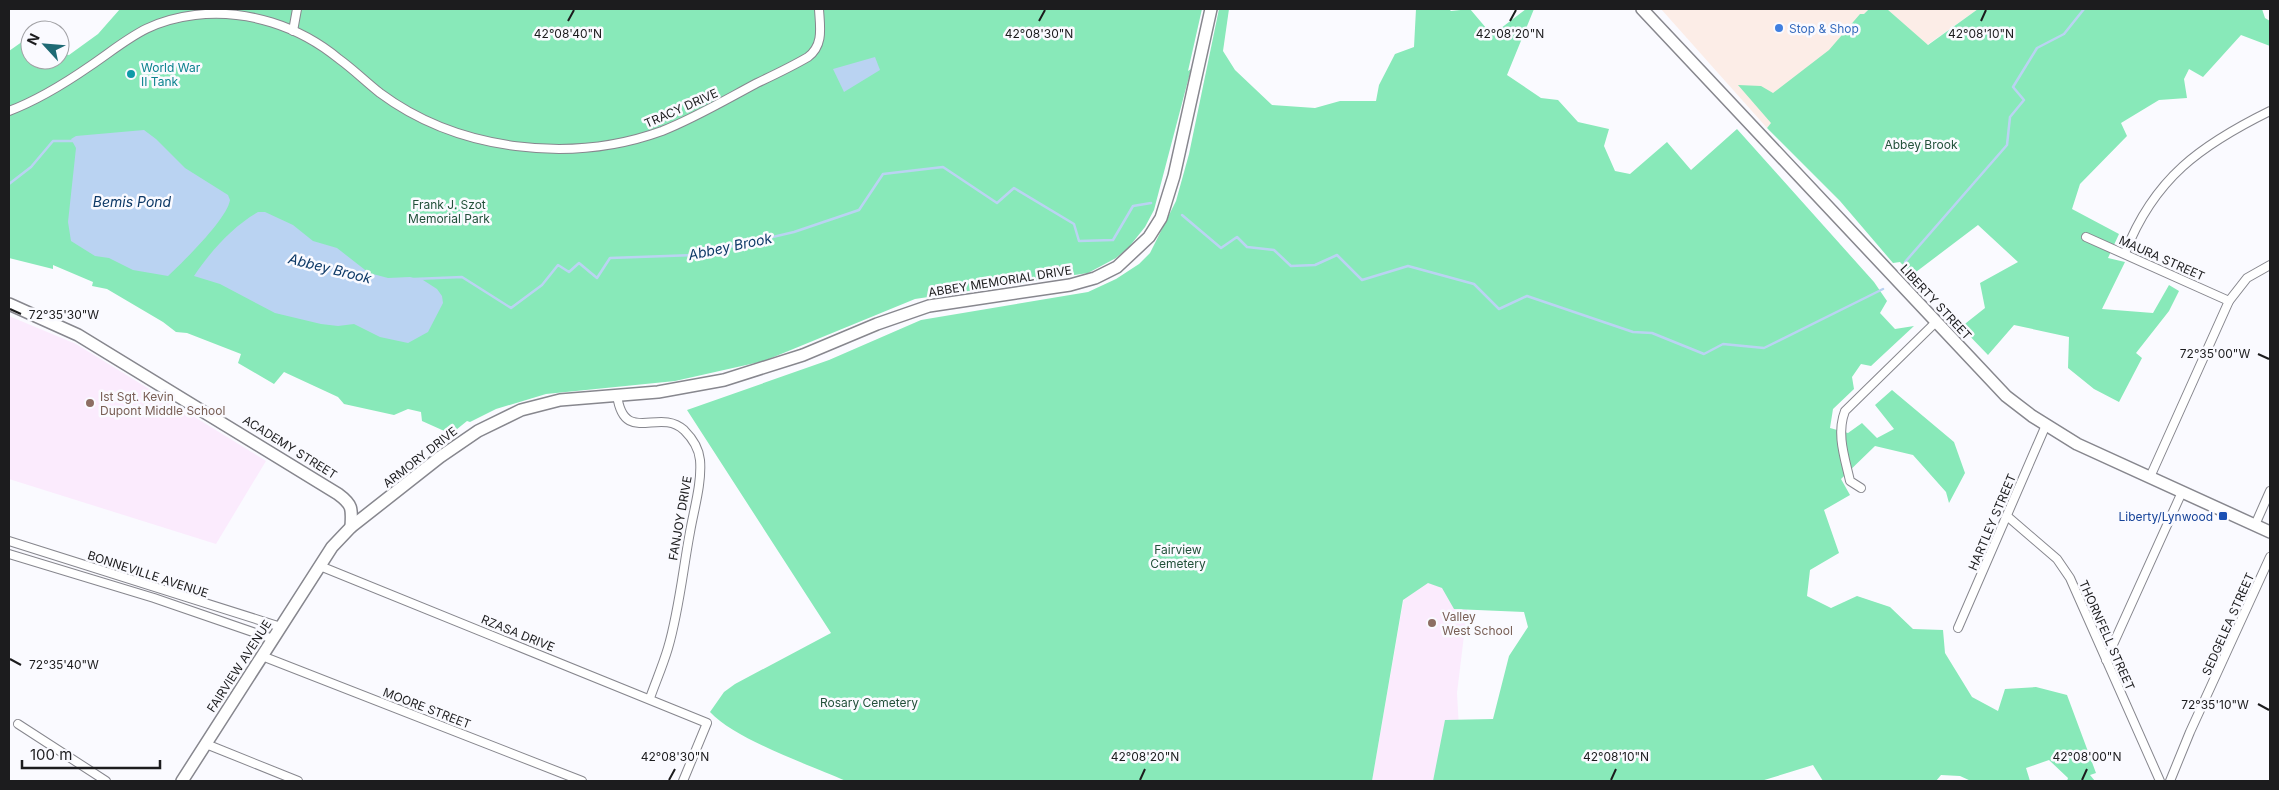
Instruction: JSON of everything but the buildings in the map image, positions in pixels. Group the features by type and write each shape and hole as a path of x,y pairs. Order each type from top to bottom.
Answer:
{"main road":[{"name":"ABBEY MEMORIAL DRIVE","path":"617,395 680,389 733,378 803,355 920,308 1070,285 1095,278 1118,267 1130,257 1152,232 1167,201 1181,148 1211,9"},
{"name":"LIBERTY STREET","path":"1642,9 2006,396 2046,425 2086,448 2270,532"},
{"name":"ACADEMY STREET","path":"9,304 78,334 338,494 349,502 352,511 351,528"},
{"name":"ARMORY DRIVE","path":"320,566 332,547 351,528 440,457 493,422 544,403 617,395"},
{"name":"FAIRVIEW AVENUE","path":"182,781 320,566"}],"street":[{"path":"293,30 297,9"},
{"name":"TRACY DRIVE","path":"9,111 46,94 132,35 160,22 196,15 231,14 265,20 293,30 318,43 387,98 435,125 472,137 514,146 578,148 617,143 661,131 710,109 808,58 820,42 819,9"},
{"path":"2125,253 2141,218 2152,201 2179,169 2212,142 2270,111"},
{"name":"MAURA STREET","path":"2086,237 2229,301"},
{"path":"2150,477 2229,301 2247,278 2270,265"},
{"path":"1860,488 1850,481 1842,445 1841,422 1845,411 1936,322"},
{"name":"FANJOY DRIVE","path":"617,395 620,413 628,421 644,423 664,422 681,428 694,444 700,460 694,510 668,647 650,698"},
{"name":"HARTLEY STREET","path":"1958,628 2046,425"},
{"path":"2255,525 2270,491"},
{"path":"2106,660 2182,492"},
{"name":"THORNFELL STREET","path":"2007,516 2057,559 2070,578 2160,781"},
{"name":"BONNEVILLE AVENUE","path":"9,542 281,627"},
{"name":"BONNEVILLE AVENUE","path":"9,554 154,598 273,639"},
{"name":"SEDGELEA STREET","path":"2170,781 2270,557"},
{"name":"RZASA DRIVE","path":"320,566 650,698 707,723 683,781"},
{"name":"MOORE STREET","path":"262,656 582,781"},
{"path":"18,724 106,781"},
{"path":"206,744 298,781"}],"shaded area":[{"path":"1661,9 1869,9 1767,128"},
{"path":"1887,9 1978,9 1927,45"},
{"name":"Ist Sgt. Kevin Dupont Middle School","path":"9,316 76,344 266,461 216,544 9,479"},
{"name":"Valley West School","path":"1414,539 1474,553 1457,693 1462,781 1372,781"}],"green space":[{"name":"Frank J. Szot Memorial Park","path":"120,9 1202,9 1188,71 1191,69 1154,210 1145,227 1129,247 1116,258 1088,273 915,299 764,361 675,381 546,394 496,409 470,422 467,421 451,434 422,421 421,412 408,409 394,415 344,404 338,397 284,372 274,384 238,363 241,354 187,333 176,332 163,322 107,289 92,286 93,282 53,265 53,269 9,258 9,51 20,43 20,70 70,70 70,54 98,34"},
{"path":"1219,9 1229,9 1223,51 1235,70 1272,105 1315,108 1340,101 1376,101 1379,85 1395,54 1414,47 1416,9 1449,9 1451,11 1470,9 1492,35 1526,9 1534,9 1507,75 1541,98 1558,100 1578,122 1609,129 1604,146 1615,171 1630,174 1667,142 1691,170 1737,129 1874,282 1887,301 1880,313 1895,329 1914,326 1871,366 1861,364 1852,377 1854,389 1833,409 1830,428 1848,433 1862,423 1877,438 1894,429 1875,405 1892,390 1954,442 1965,473 1949,503 1946,492 1913,455 1875,446 1841,479 1850,495 1824,510 1839,553 1810,570 1807,596 1831,608 1857,596 1890,607 1913,629 1943,630 1945,653 1972,697 1998,711 2005,689 2036,687 2067,695 2096,773 2090,775 2095,781 2067,781 2068,778 2049,760 2026,768 2030,781 1971,781 1960,776 1941,775 1936,781 1823,781 1813,765 1761,781 1433,781 1445,720 1493,719 1509,656 1528,627 1524,612 1454,609 1442,588 1428,583 1403,600 1372,781 846,781 755,742 722,722 710,712 724,692 735,684 831,633 687,410 829,360 921,320 1088,292 1116,279 1139,264 1150,253 1176,201 1189,154"},
{"name":"Abbey Brook","path":"1869,9 1887,9 1928,45 1978,9 2262,9 2265,18 2270,21 2270,46 2241,35 2203,77 2189,69 2184,79 2187,98 2159,100 2121,123 2127,136 2080,184 2072,209 2119,234 2108,258 2125,262 2102,309 2153,313 2169,285 2179,291 2169,311 2136,353 2142,358 2119,402 2094,389 2068,368 2069,337 2014,325 1988,355 1961,327 1985,308 1980,283 2018,262 1978,225 1912,275 1900,262 1893,263 1840,201 1767,128 1771,123 1738,85 1761,86 1773,93 1829,50 1860,14 1864,14"}],"water":[{"path":"875,57 880,70 844,92 833,69"},
{"name":"Bemis Pond","path":"144,130 156,139 185,168 228,195 230,200 221,218 213,228 168,276 133,270 109,258 95,256 71,241 68,222 76,148 71,139 76,136"},
{"path":"258,212 265,212 293,225 313,241 337,248 369,273 388,278 410,277 423,280 437,289 442,296 443,303 428,332 408,343 380,337 354,324 338,326 321,324 275,313 220,284 194,276 223,240"}],"waterway":[{"name":"Abbey Brook","path":"1905,262 2007,145 2010,117 2024,100 2013,87 2037,48 2064,34 2084,9"},
{"name":"Abbey Brook","path":"9,184 31,167 53,141 75,141"},
{"name":"Abbey Brook","path":"414,279 462,277 511,308 542,285 558,265 569,272 579,263 597,278 610,258 695,255 794,232 859,210 883,174 943,167 997,203 1014,188 1074,224 1079,241 1113,240 1133,206 1151,203"},
{"name":"Abbey Brook","path":"1182,215 1221,248 1237,237 1247,247 1274,250 1291,266 1315,265 1337,255 1362,280 1408,266 1474,284 1499,309 1527,296 1633,332 1652,333 1704,354 1723,344 1764,348 1883,289"}],"place":[{"name":"Stop & Shop","path":"1779,28"},
{"name":"World War II Tank","path":"131,74"},
{"name":"Ist Sgt. Kevin Dupont Middle School","path":"90,403"},
{"name":"Liberty/Lynwood","path":"2223,516"},
{"name":"Valley West School","path":"1432,623"}],"park label":[{"name":"Fairview Cemetery","path":"1178,556"},
{"name":"Rosary Cemetery","path":"869,702"}]}
